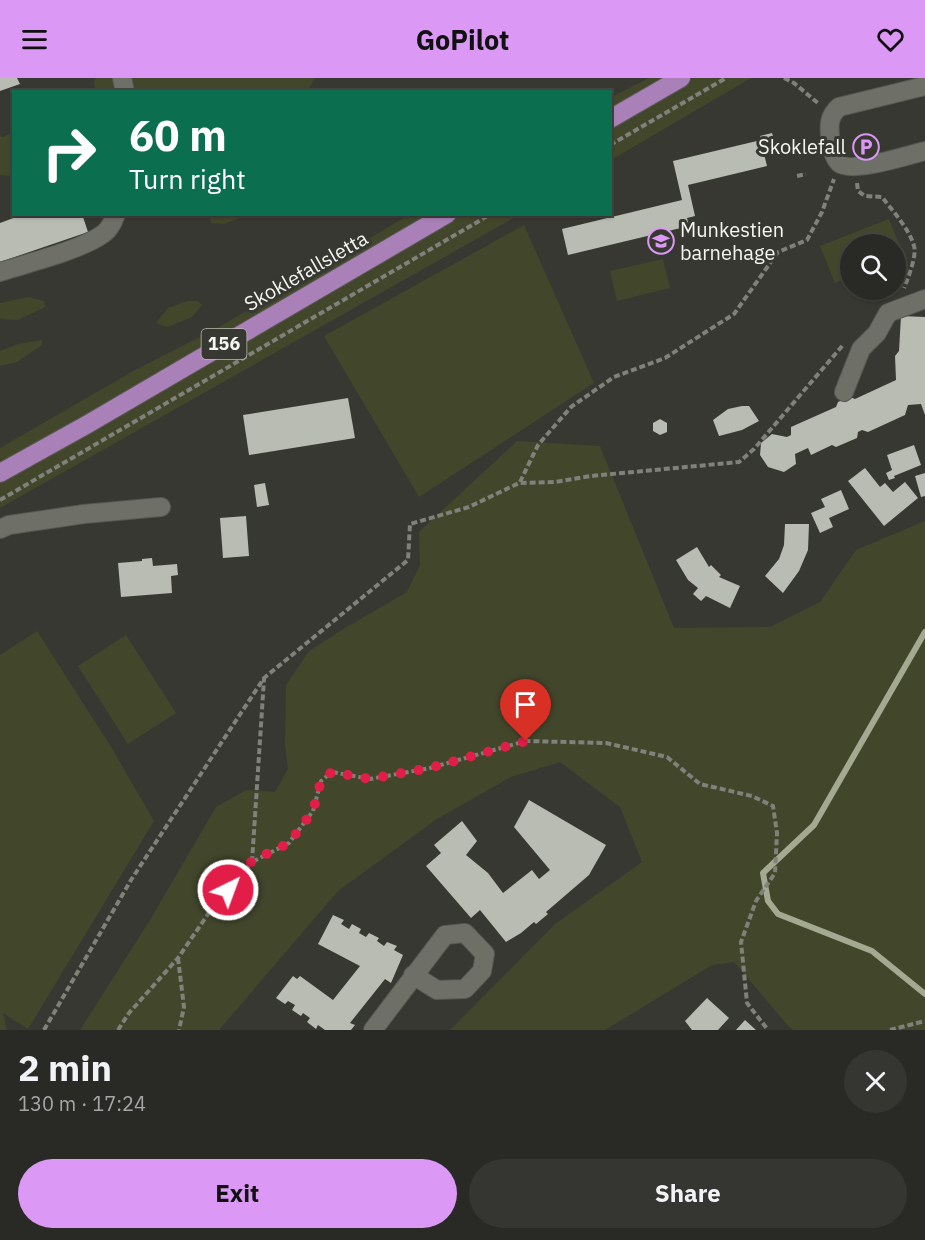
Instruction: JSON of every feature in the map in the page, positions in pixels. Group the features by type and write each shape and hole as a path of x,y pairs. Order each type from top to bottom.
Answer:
{"main road":[{"path":"612,118 681,78"},
{"name":"Skoklefallsletta","path":"0,473 444,216"}],"street":[{"path":"925,86 839,107 831,114 829,125 835,156 847,166 925,151"},
{"path":"0,272 87,243 104,234 115,216"},
{"path":"844,393 861,349 877,333 888,313 925,299"},
{"path":"0,529 9,525 84,514 161,507"},
{"path":"373,1030 413,975"}],"path":[{"path":"612,144 726,78"},
{"path":"784,78 794,83 831,114"},
{"path":"847,166 858,191 865,196 882,197 915,247 911,272 899,310"},
{"path":"519,483 538,445 571,407 614,377 665,358 734,314 778,252 807,240 847,166"},
{"path":"797,176 806,174"},
{"path":"0,500 489,216"},
{"path":"44,1030 131,880 264,678 408,560 410,524 469,507 519,483 555,482 591,476 739,462 754,450 850,336"},
{"path":"252,861 264,678"},
{"path":"118,1030 129,1013 178,958 215,904 252,861 289,843 313,811 321,781 332,772 370,779 430,768 526,741 606,743 667,757 700,784 752,796 773,806 777,833 775,873 756,901 741,942 747,1003 768,1030"},
{"path":"178,958 184,1007 179,1030"},
{"path":"890,1030 925,1021"}],"green space":[{"path":"96,78 315,78 308,90 95,90"},
{"path":"649,78 751,78 612,159 612,97"},
{"path":"12,132 12,176 0,175 0,136"},
{"path":"210,216 247,216 223,224 211,223"},
{"path":"407,216 517,216 0,508 0,448 135,370 219,327"},
{"path":"889,219 895,234 851,234"},
{"path":"524,225 594,383 419,497 324,336"},
{"path":"840,238 840,281 835,283 820,246"},
{"path":"663,259 670,288 617,301 610,271"},
{"path":"29,297 44,301 45,307 18,320 0,319 0,303"},
{"path":"187,301 198,301 202,305 192,317 168,327 156,323 168,308"},
{"path":"42,340 42,345 17,362 0,366 0,351 18,344"},
{"path":"517,441 600,446 674,628 770,627 820,602 856,550 925,521 925,1030 794,1030 734,962 712,965 605,1030 450,1030 554,925 642,862 620,807 560,762 511,777 437,819 338,891 219,1030 80,1030 150,920 216,807 246,790 275,792 288,769 285,745 286,685 309,651 407,592 420,565 419,532"},
{"path":"37,631 113,750 154,821 28,1029 3,1013 7,1030 0,1030 0,655"},
{"path":"126,635 176,713 128,744 78,666"}],"building":[{"path":"0,78 17,78 20,84 0,91"},
{"path":"772,133 776,147 763,150 767,166 688,185 695,216 687,218 689,226 568,255 562,229 682,200 673,161 761,140 760,136"},
{"path":"19,216 83,216 88,232 0,262 0,223"},
{"path":"901,316 925,317 925,415 921,404 908,405 905,415 868,432 862,430 858,432 857,438 836,447 832,445 811,455 808,448 795,454 796,464 784,472 768,467 760,455 761,443 772,434 787,437 791,435 791,427 836,407 838,402 850,397 855,399 896,380 895,356 899,351"},
{"path":"348,398 355,438 249,455 243,415"},
{"path":"749,406 759,421 742,430 719,436 713,420 728,409"},
{"path":"660,419 667,423 667,432 660,435 653,431 653,423"},
{"path":"914,445 921,465 889,480 886,473 892,470 887,455"},
{"path":"865,468 880,487 885,483 893,492 905,482 918,498 884,526 848,481"},
{"path":"925,473 925,496 921,497 915,476"},
{"path":"265,483 269,505 257,507 254,485"},
{"path":"841,490 849,509 829,518 833,527 820,533 811,513 825,507 821,499"},
{"path":"246,516 249,556 223,558 220,518"},
{"path":"785,524 809,524 808,550 799,571 783,593 765,576 779,559 784,545"},
{"path":"697,547 709,567 711,565 721,575 719,577 740,586 730,608 706,596 701,601 693,594 698,588 688,580 676,560"},
{"path":"152,558 153,566 177,564 178,575 171,576 172,593 121,597 118,563"},
{"path":"529,800 606,845 589,875 546,912 548,914 536,924 534,922 506,942 480,910 471,918 426,866 441,853 434,845 462,821 477,841 466,855 488,873 503,893 532,870 539,879 550,870 514,827"},
{"path":"333,915 344,920 341,924 349,929 352,924 361,929 359,933 366,937 369,933 379,938 377,941 384,946 387,942 397,946 394,950 403,955 391,983 385,979 350,1023 355,1025 351,1030 325,1030 318,1025 316,1029 307,1022 310,1018 303,1013 301,1016 292,1010 295,1005 288,1001 285,1004 276,998 293,976 297,979 300,976 333,1000 360,966 318,944"},
{"path":"707,998 729,1018 718,1030 692,1030 685,1021"},
{"path":"745,1020 756,1030 736,1030"}],"waterway":[{"path":"925,632 814,825 763,873 768,901 778,914 872,951 925,994"}],"place":[{"name":"Skoklefall","path":"866,147"},
{"name":"Munkestien barnehage","path":"661,241"}],"route":[{"path":"228,890 252,861 289,843 313,811 321,781 332,772 370,779 430,768 526,741"}]}
